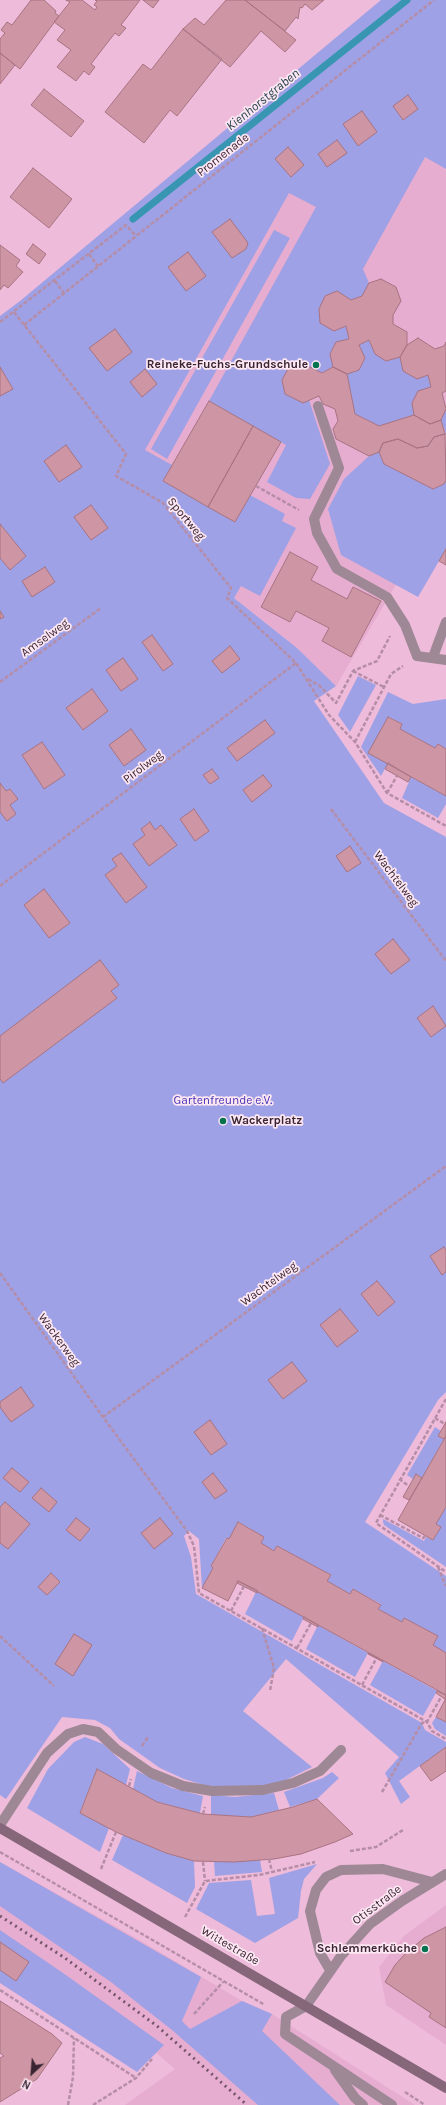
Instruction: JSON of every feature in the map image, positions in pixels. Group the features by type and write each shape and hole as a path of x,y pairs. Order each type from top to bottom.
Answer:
{"main road":[{"name":"Wittestraße","path":"0,1827 446,2088"}],"street":[{"path":"318,406 339,468 314,519 317,533 337,569 387,597 400,617 417,656 446,660"},
{"path":"432,657 446,622"},
{"path":"0,1827 47,1753 68,1734 83,1729 98,1732 116,1749 151,1773 183,1786 212,1792 262,1790 293,1783 320,1771 341,1750"},
{"path":"330,1970 320,1953 310,1911 316,1890 326,1877 341,1870 383,1869 432,1882"},
{"name":"Otisstraße","path":"306,2006 330,1970 353,1940 370,1924 446,1874"},
{"path":"306,2006 286,2017 285,2034 392,2105"},
{"path":"331,2065 354,2098 363,2105"}],"path":[{"name":"Promenade","path":"24,325 434,0"},
{"path":"0,322 126,226 136,236"},
{"path":"89,254 98,266"},
{"path":"55,281 64,293"},
{"name":"Sportweg","path":"14,312 126,454 116,476 163,503 231,588 227,598 296,663 308,679 329,715 355,742 387,794"},
{"path":"256,486 289,504"},
{"name":"Amselweg","path":"0,682 101,608"},
{"path":"308,679 320,686 336,703 353,671 377,661 400,617"},
{"path":"355,742 391,674 417,656"},
{"name":"Pirolweg","path":"0,886 296,663"},
{"path":"353,671 384,687"},
{"path":"397,776 387,794 446,826"},
{"name":"Wachtelweg","path":"331,809 446,961"},
{"name":"Wachtelweg","path":"103,1417 446,1166"},
{"name":"Wackerweg","path":"0,1273 103,1417 182,1523 192,1539 199,1593 231,1611"},
{"path":"446,1399 376,1523 446,1572"},
{"path":"435,1418 445,1424"},
{"path":"399,1480 409,1486"},
{"path":"380,1515 423,1538 424,1536"},
{"path":"438,1566 446,1586"},
{"path":"244,1586 231,1611 262,1627 427,1722 432,1731 446,1739"},
{"path":"297,1648 311,1623"},
{"path":"262,1627 274,1668 270,1691"},
{"path":"0,1636 54,1686"},
{"path":"362,1685 376,1658"},
{"path":"382,1792 422,1723 427,1722 442,1697"},
{"path":"347,1852 376,1847 403,1830"},
{"path":"96,1883 116,1832"},
{"path":"0,1852 224,1982 194,2014"},
{"path":"269,1859 272,1872"},
{"path":"205,1881 272,1872 322,1860"},
{"path":"177,1931 205,1881 203,1862"},
{"path":"0,1990 136,2078"},
{"path":"68,2105 73,2077 74,2038"},
{"path":"94,2105 136,2078 152,2059"}],"shaded area":[{"name":"Reineke-Fuchs-Grundschule","path":"446,70 446,500 336,686 297,648 234,598 135,452 281,189"},
{"path":"0,1862 136,1938 242,2001 272,2014 415,2105 125,2105 175,2069 152,2049 0,1940"},
{"path":"446,1905 446,2045 386,2005 379,1967 404,1936"}],"green space":[{"name":"Gartenfreunde e.V.","path":"381,0 446,0 446,169 425,157 363,269 369,283 362,296 351,300 337,291 325,296 319,309 321,323 334,331 346,326 349,339 336,342 330,354 333,367 322,373 302,363 289,367 282,380 285,394 309,400 330,464 310,499 296,498 267,482 286,445 209,401 316,207 289,193 145,450 172,465 163,481 235,522 250,495 285,514 282,521 296,528 260,596 241,586 234,598 297,648 336,686 314,701 384,803 446,837 446,1392 438,1400 365,1522 446,1576 446,1653 433,1645 438,1636 404,1618 402,1622 378,1609 381,1604 353,1589 350,1594 327,1581 331,1575 277,1546 274,1551 261,1543 264,1537 239,1522 229,1539 226,1538 211,1566 213,1568 202,1588 199,1539 189,1531 184,1536 191,1557 196,1594 422,1723 425,1730 446,1742 446,1747 399,1781 410,1797 401,1804 385,1773 399,1757 286,1659 243,1711 312,1767 284,1781 261,1788 207,1786 184,1779 160,1768 119,1739 110,1728 95,1720 62,1717 6,1799 0,1795 0,316 20,301"},
{"path":"274,230 290,238 167,459 151,449"},
{"path":"369,340 375,354 386,361 400,357 417,379 428,375 431,387 414,415 379,426 355,414 347,374 359,370 365,358 359,345"},
{"path":"446,409 446,434 441,420"},
{"path":"379,452 384,464 433,489 444,484 446,480 446,549 418,597 341,555 328,509 344,479 369,456"},
{"path":"358,676 376,685 350,732 338,715"},
{"path":"388,692 413,704 446,699 446,749 438,744 435,748 400,729 402,724 389,717 369,752 388,763 381,776 361,747"},
{"path":"411,777 446,796 446,804 438,818 402,798"},
{"path":"435,1427 441,1431 438,1436 444,1439 422,1478 416,1474 413,1479 407,1475"},
{"path":"446,1507 446,1567 384,1525 383,1522 383,1519 424,1541 426,1537 433,1540 440,1527 436,1524"},
{"path":"257,1590 304,1617 292,1641 245,1614"},
{"path":"318,1625 368,1653 355,1677 306,1649"},
{"path":"383,1661 437,1691 423,1716 370,1685"},
{"path":"436,1717 446,1722 446,1736 435,1729 432,1723"},
{"path":"85,1737 103,1744 130,1769 126,1785 97,1769 80,1812 109,1828 100,1852 27,1808 48,1769 74,1742"},
{"path":"137,1771 172,1788 203,1796 200,1813 157,1802 133,1789"},
{"path":"332,1772 339,1778 317,1799 290,1807 284,1792 323,1778"},
{"path":"274,1793 279,1810 251,1817 211,1815 211,1795 235,1797"},
{"path":"123,1835 166,1853 194,1861 195,1887 187,1903 112,1860"},
{"path":"260,1860 262,1872 215,1876 214,1862"},
{"path":"0,1862 201,1977 182,2021 190,2029 242,2001 272,2014 262,2031 340,2105 258,2105 172,2030 111,1982 0,1906"},
{"path":"317,1864 304,1879 298,1918 255,1943 196,1909 209,1883 251,1880 257,1916 275,1914 269,1878"},
{"path":"0,1930 164,2045 137,2072 0,1983"}],"building":[{"path":"31,0 44,0 56,11 55,13 59,16 20,69 0,53 0,39 5,33 1,30 7,22 12,25"},
{"path":"66,0 82,0 95,10 97,7 94,5 97,1 95,0 140,0 121,25 126,28 119,36 115,33 91,64 95,67 89,75 84,71 76,81 57,67 71,50 57,40 65,30 54,22 70,2"},
{"path":"143,0 159,0 153,8"},
{"path":"226,0 245,0 296,40 285,52 261,31 230,67 183,29 195,18 204,25"},
{"path":"245,0 324,0 312,10 305,4 302,8 300,7 298,19 296,17 285,31"},
{"path":"183,29 222,59 177,116 170,110 144,143 105,112 143,64 151,70"},
{"path":"0,53 15,65 0,84"},
{"path":"44,89 84,121 71,137 31,105"},
{"path":"408,95 418,109 403,120 393,106"},
{"path":"362,111 377,132 358,146 343,124"},
{"path":"337,140 347,153 327,167 318,154"},
{"path":"288,147 304,165 291,177 275,159"},
{"path":"33,168 72,199 49,228 10,197"},
{"path":"230,219 248,243 246,249 232,258 212,232"},
{"path":"33,244 46,254 39,264 26,254"},
{"path":"0,245 20,260 16,266 23,272 8,288 4,285 0,290"},
{"path":"188,252 206,276 186,291 168,267"},
{"path":"381,279 396,287 401,301 393,315 393,324 407,332 407,345 400,357 386,361 375,354 369,340 359,345 365,358 359,370 347,374 333,367 330,354 336,342 349,339 346,326 334,331 320,323 319,309 325,296 337,291 351,300 362,296 369,283"},
{"path":"115,329 132,352 107,371 89,348"},
{"path":"418,338 435,349 444,346 446,342 446,391 442,393 446,409 441,420 430,424 414,415 412,403 418,391 431,387 428,375 417,379 403,371 400,357 407,345"},
{"path":"302,363 322,373 333,367 347,374 355,414 379,426 414,415 430,424 441,420 445,434 434,437 428,446 417,448 398,439 383,443 379,452 369,456 336,439 333,429 338,421 335,409 323,404 319,396 303,403 285,394 282,380 289,367"},
{"path":"0,367 13,389 0,396"},
{"path":"145,369 157,384 142,397 130,382"},
{"path":"209,401 253,426 208,507 163,481"},
{"path":"253,426 281,442 235,522 208,507"},
{"path":"445,434 446,480 444,484 433,489 384,464 379,452 383,443 398,439 417,448 428,446 434,437"},
{"path":"66,445 82,467 59,482 44,461"},
{"path":"91,505 108,528 91,540 74,517"},
{"path":"0,524 26,556 10,570 0,558"},
{"path":"446,549 446,565 439,561"},
{"path":"290,552 318,567 311,580 347,599 353,587 381,601 351,657 322,641 329,628 296,611 290,622 261,607"},
{"path":"45,567 55,582 32,597 22,581"},
{"path":"0,611 4,617 0,619"},
{"path":"152,635 173,664 163,671 142,642"},
{"path":"230,646 240,659 222,673 212,661"},
{"path":"123,658 138,679 121,691 106,670"},
{"path":"92,689 108,711 83,730 66,708"},
{"path":"388,717 402,724 400,729 435,748 438,744 446,749 446,796 368,753"},
{"path":"265,720 275,733 237,761 227,748"},
{"path":"131,729 146,750 124,766 109,745"},
{"path":"42,742 65,775 44,789 22,755"},
{"path":"388,763 411,777 408,782 385,769"},
{"path":"212,769 219,778 210,784 203,775"},
{"path":"263,775 272,786 252,802 243,790"},
{"path":"0,783 6,791 10,789 18,799 10,805 16,814 7,821 0,812"},
{"path":"194,809 209,831 195,841 180,819"},
{"path":"150,822 155,830 161,825 177,845 149,866 133,844 145,835 141,829"},
{"path":"350,846 361,863 347,872 336,856"},
{"path":"121,853 147,887 126,903 105,875 117,866 112,859"},
{"path":"44,889 70,923 49,938 24,905"},
{"path":"393,939 410,960 391,974 375,954"},
{"path":"100,960 119,985 111,991 117,998 3,1083 0,1079 0,1036"},
{"path":"433,1006 446,1026 431,1037 417,1018"},
{"path":"444,1247 446,1250 446,1272 442,1275 430,1256"},
{"path":"377,1281 395,1302 378,1316 361,1294"},
{"path":"340,1309 358,1331 337,1347 320,1325"},
{"path":"292,1362 307,1381 283,1399 268,1380"},
{"path":"21,1387 34,1406 11,1422 0,1407 0,1402"},
{"path":"210,1420 227,1444 211,1455 194,1432"},
{"path":"446,1422 446,1436 444,1439 438,1436"},
{"path":"446,1436 446,1507 436,1524 441,1527 433,1540 398,1520"},
{"path":"12,1468 29,1482 20,1492 3,1478"},
{"path":"213,1473 227,1491 215,1499 202,1482"},
{"path":"416,1474 422,1478 409,1500 403,1497"},
{"path":"41,1488 57,1502 49,1512 32,1498"},
{"path":"5,1502 30,1524 8,1549 0,1543 0,1507"},
{"path":"76,1518 90,1529 80,1541 66,1530"},
{"path":"160,1518 173,1534 154,1549 141,1533"},
{"path":"238,1522 264,1537 261,1543 274,1551 277,1546 331,1575 327,1581 350,1594 353,1589 381,1605 378,1609 402,1622 404,1618 438,1636 433,1645 446,1653 446,1695 238,1581 228,1601 202,1588 213,1568 211,1566 227,1538 229,1539"},
{"path":"51,1573 60,1582 47,1595 38,1587"},
{"path":"238,1581 257,1590 257,1593 237,1583"},
{"path":"304,1617 318,1625 318,1627 303,1619"},
{"path":"74,1634 92,1645 73,1676 55,1664"},
{"path":"368,1654 383,1661 383,1662"},
{"path":"437,1691 446,1695 445,1699 436,1693"},
{"path":"446,1698 446,1722 436,1717"},
{"path":"446,1747 446,1771 431,1781 420,1766"},
{"path":"97,1769 157,1802 203,1814 251,1817 293,1807 317,1799 353,1834 301,1854 274,1859 234,1862 194,1861 166,1853 116,1832 80,1813"},
{"path":"446,1927 446,2028 429,2017 431,2013 385,1982 395,1965 405,1954 424,1938"},
{"path":"0,1942 29,1962 16,1981 0,1970"},
{"path":"0,2001 52,2034 62,2043 37,2079 0,2102 0,2058 4,2056 0,2053"}],"waterway":[{"name":"Kienhorstgraben","path":"133,219 407,0"}],"railway":[{"path":"0,1916 65,1958 157,2026 247,2105"}],"place":[{"name":"Reineke-Fuchs-Grundschule","path":"316,365"},
{"name":"Wackerplatz","path":"223,1121"},
{"name":"Schlemmerküche","path":"425,1949"}]}
